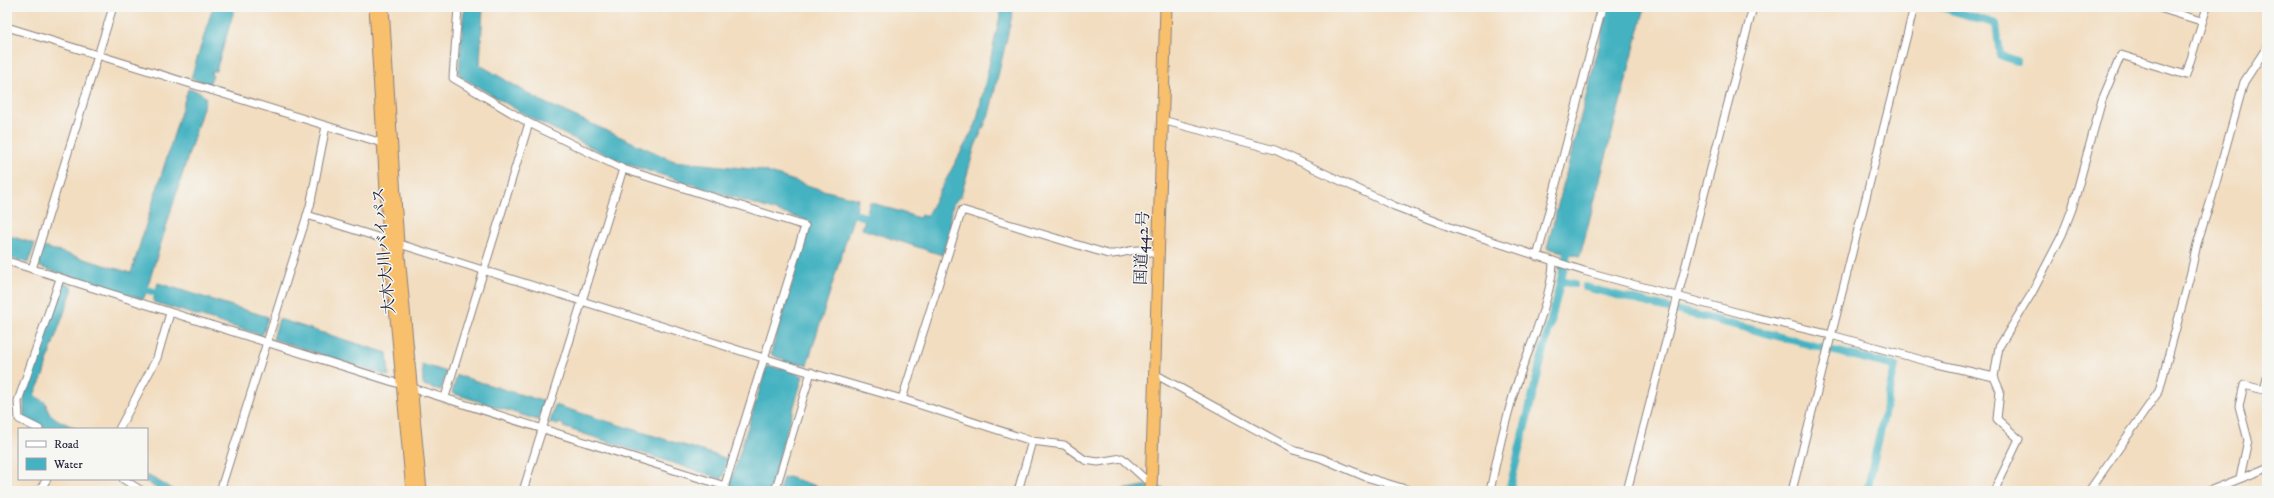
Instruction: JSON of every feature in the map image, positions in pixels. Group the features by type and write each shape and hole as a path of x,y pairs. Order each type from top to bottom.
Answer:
{"highway":[{"name":"大木大川バイパス","path":"375,7 382,143 407,385 421,491"},
{"name":"大木大川バイパス","path":"383,7 393,243"},
{"name":"国道442号","path":"1151,484 1153,373 1166,7"},
{"name":"大木大川バイパス","path":"407,385 412,491"}],"street":[{"path":"32,266 40,246 97,55 113,7"},
{"path":"7,261 32,266 66,280 170,313 542,427 724,488 767,358 805,226 623,169 529,123 453,78 458,7"},
{"path":"1538,256 1602,7"},
{"path":"1627,491 1753,7"},
{"path":"1792,491 1869,191 1914,7"},
{"path":"2156,7 2201,21"},
{"path":"1997,491 1997,485 2019,439 1997,419 2000,391 1994,377 1999,347 2032,293 2062,235 2072,209 2102,100 2121,55 2186,75 2201,21 2207,7"},
{"path":"7,27 382,143"},
{"path":"2089,491 2159,391 2191,272 2196,244 2214,189 2244,82 2267,47"},
{"path":"1162,120 1275,150 1362,193 1463,232 1554,262 1754,317 1831,335 1933,363 1994,377"},
{"path":"445,397 529,123"},
{"path":"220,491 307,215 326,126"},
{"path":"523,491 623,169"},
{"path":"902,399 962,210 1108,254 1116,255 1125,251 1142,250 1157,255"},
{"path":"307,215 393,243 902,399 1032,441 1064,445 1085,460 1098,462 1122,458 1151,484"},
{"path":"1490,491 1507,417 1535,337 1553,274 1554,262"},
{"path":"37,428 19,419 18,401 66,280"},
{"path":"120,428 157,358 170,313"},
{"path":"775,491 808,371"},
{"path":"1153,373 1293,450 1321,458 1366,477 1412,491"},
{"path":"2240,478 2248,440 2239,406 2244,385 2264,390 2267,378"},
{"path":"1018,491 1032,441"},
{"path":"2209,491 2267,468"},
{"path":"39,491 46,480"},
{"path":"125,480 142,491"}],"water":[{"path":"213,7 235,7 216,71 212,71 211,75 213,76 209,84 191,78"},
{"path":"464,7 483,7 480,65 543,102 674,161 761,170 819,189 858,199 855,217 853,218 807,365 797,362 792,372 803,376 769,491 728,491 767,366 781,369 784,360 772,355 771,353 811,222 624,163 533,119 461,77 459,72"},
{"path":"1002,7 1014,7 989,115 975,146 961,196 952,208 949,233 942,255 862,229 870,202 919,218 921,215 926,217 976,124"},
{"path":"1609,7 1645,7 1580,256 1547,248"},
{"path":"188,89 200,92 206,98 144,298 142,299 40,267 39,257 44,247 131,273"},
{"path":"7,235 35,244 28,263 7,257"},
{"path":"65,283 73,288 43,376 34,395 46,403 49,413 62,422 75,428 41,428 21,418 24,415 24,393 62,286"},
{"path":"158,283 268,317 263,334 261,335 153,302"},
{"path":"279,319 387,353 389,376 273,339"},
{"path":"422,364 447,372 441,390 423,385"},
{"path":"457,375 545,402 538,420 452,393"},
{"path":"555,405 728,459 722,479 563,427 564,425 559,423 558,425 550,423"},
{"path":"148,476 176,491 161,491 144,480 148,480"},
{"path":"788,477 832,491 779,491 783,478"},
{"path":"1144,486 1155,486 1172,491 1117,491"}],"waterway":[{"path":"1941,7 1996,24 2000,55 2017,61"},
{"path":"847,212 874,219"},
{"path":"1509,491 1570,243"},
{"path":"1561,281 1574,284"},
{"path":"137,287 165,295"},
{"path":"1585,287 1667,308"},
{"path":"1680,311 1823,348"},
{"path":"1834,351 1895,366 1867,491"}]}
